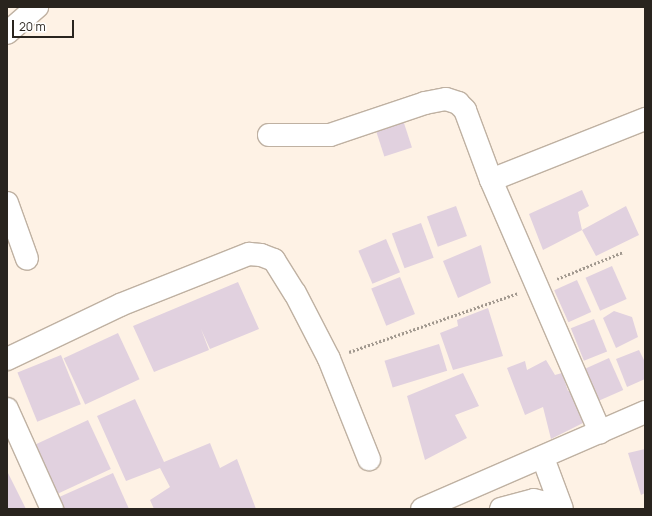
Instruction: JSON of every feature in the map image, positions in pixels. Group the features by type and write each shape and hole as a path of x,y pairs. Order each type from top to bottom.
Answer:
{"street":[{"path":"7,33 37,7"},
{"path":"268,135 330,135 425,103 446,99 458,103 465,110 491,180 600,432"},
{"path":"491,180 645,119"},
{"path":"7,203 27,259"},
{"path":"7,359 120,305 249,254 260,255 274,260 329,359 369,459"},
{"path":"7,409 52,509"},
{"path":"422,509 543,458 645,412"},
{"path":"543,458 562,509"},
{"path":"501,509 534,500 541,502 546,509"}],"path":[{"path":"329,359 536,287 623,252"}],"building":[{"path":"403,120 412,148 384,157 375,129"},
{"path":"582,190 589,206 578,212 582,230 543,250 529,214"},
{"path":"456,206 467,236 438,247 427,217"},
{"path":"626,206 639,235 596,256 582,230"},
{"path":"421,223 434,258 405,268 392,234"},
{"path":"386,239 400,272 372,284 358,251"},
{"path":"481,245 491,283 458,298 443,261"},
{"path":"612,266 627,299 600,311 586,278"},
{"path":"400,277 415,314 386,326 371,289"},
{"path":"577,280 591,312 568,322 554,290"},
{"path":"238,282 259,329 210,349 201,329 209,350 154,372 133,326"},
{"path":"488,308 503,356 453,370 440,333 458,326 457,320"},
{"path":"614,311 632,317 638,337 616,348 603,318"},
{"path":"594,319 607,351 584,361 571,328"},
{"path":"118,333 140,379 85,405 64,358"},
{"path":"439,344 447,371 393,387 384,361"},
{"path":"639,350 645,362 645,379 627,387 616,359"},
{"path":"61,355 81,404 37,422 17,373"},
{"path":"609,358 623,390 598,401 583,369"},
{"path":"546,360 555,375 562,373 568,391 574,390 585,422 551,439 543,407 525,415 507,368 525,361 527,370"},
{"path":"463,373 479,406 455,415 467,438 425,460 407,396"},
{"path":"135,399 164,462 210,443 220,468 237,459 256,509 154,509 150,500 170,487 160,468 126,481 97,416"},
{"path":"88,420 111,469 56,495 33,446"},
{"path":"645,449 645,493 641,495 628,453"},
{"path":"7,471 26,509 7,509"},
{"path":"113,473 129,509 62,509 57,498"}]}
